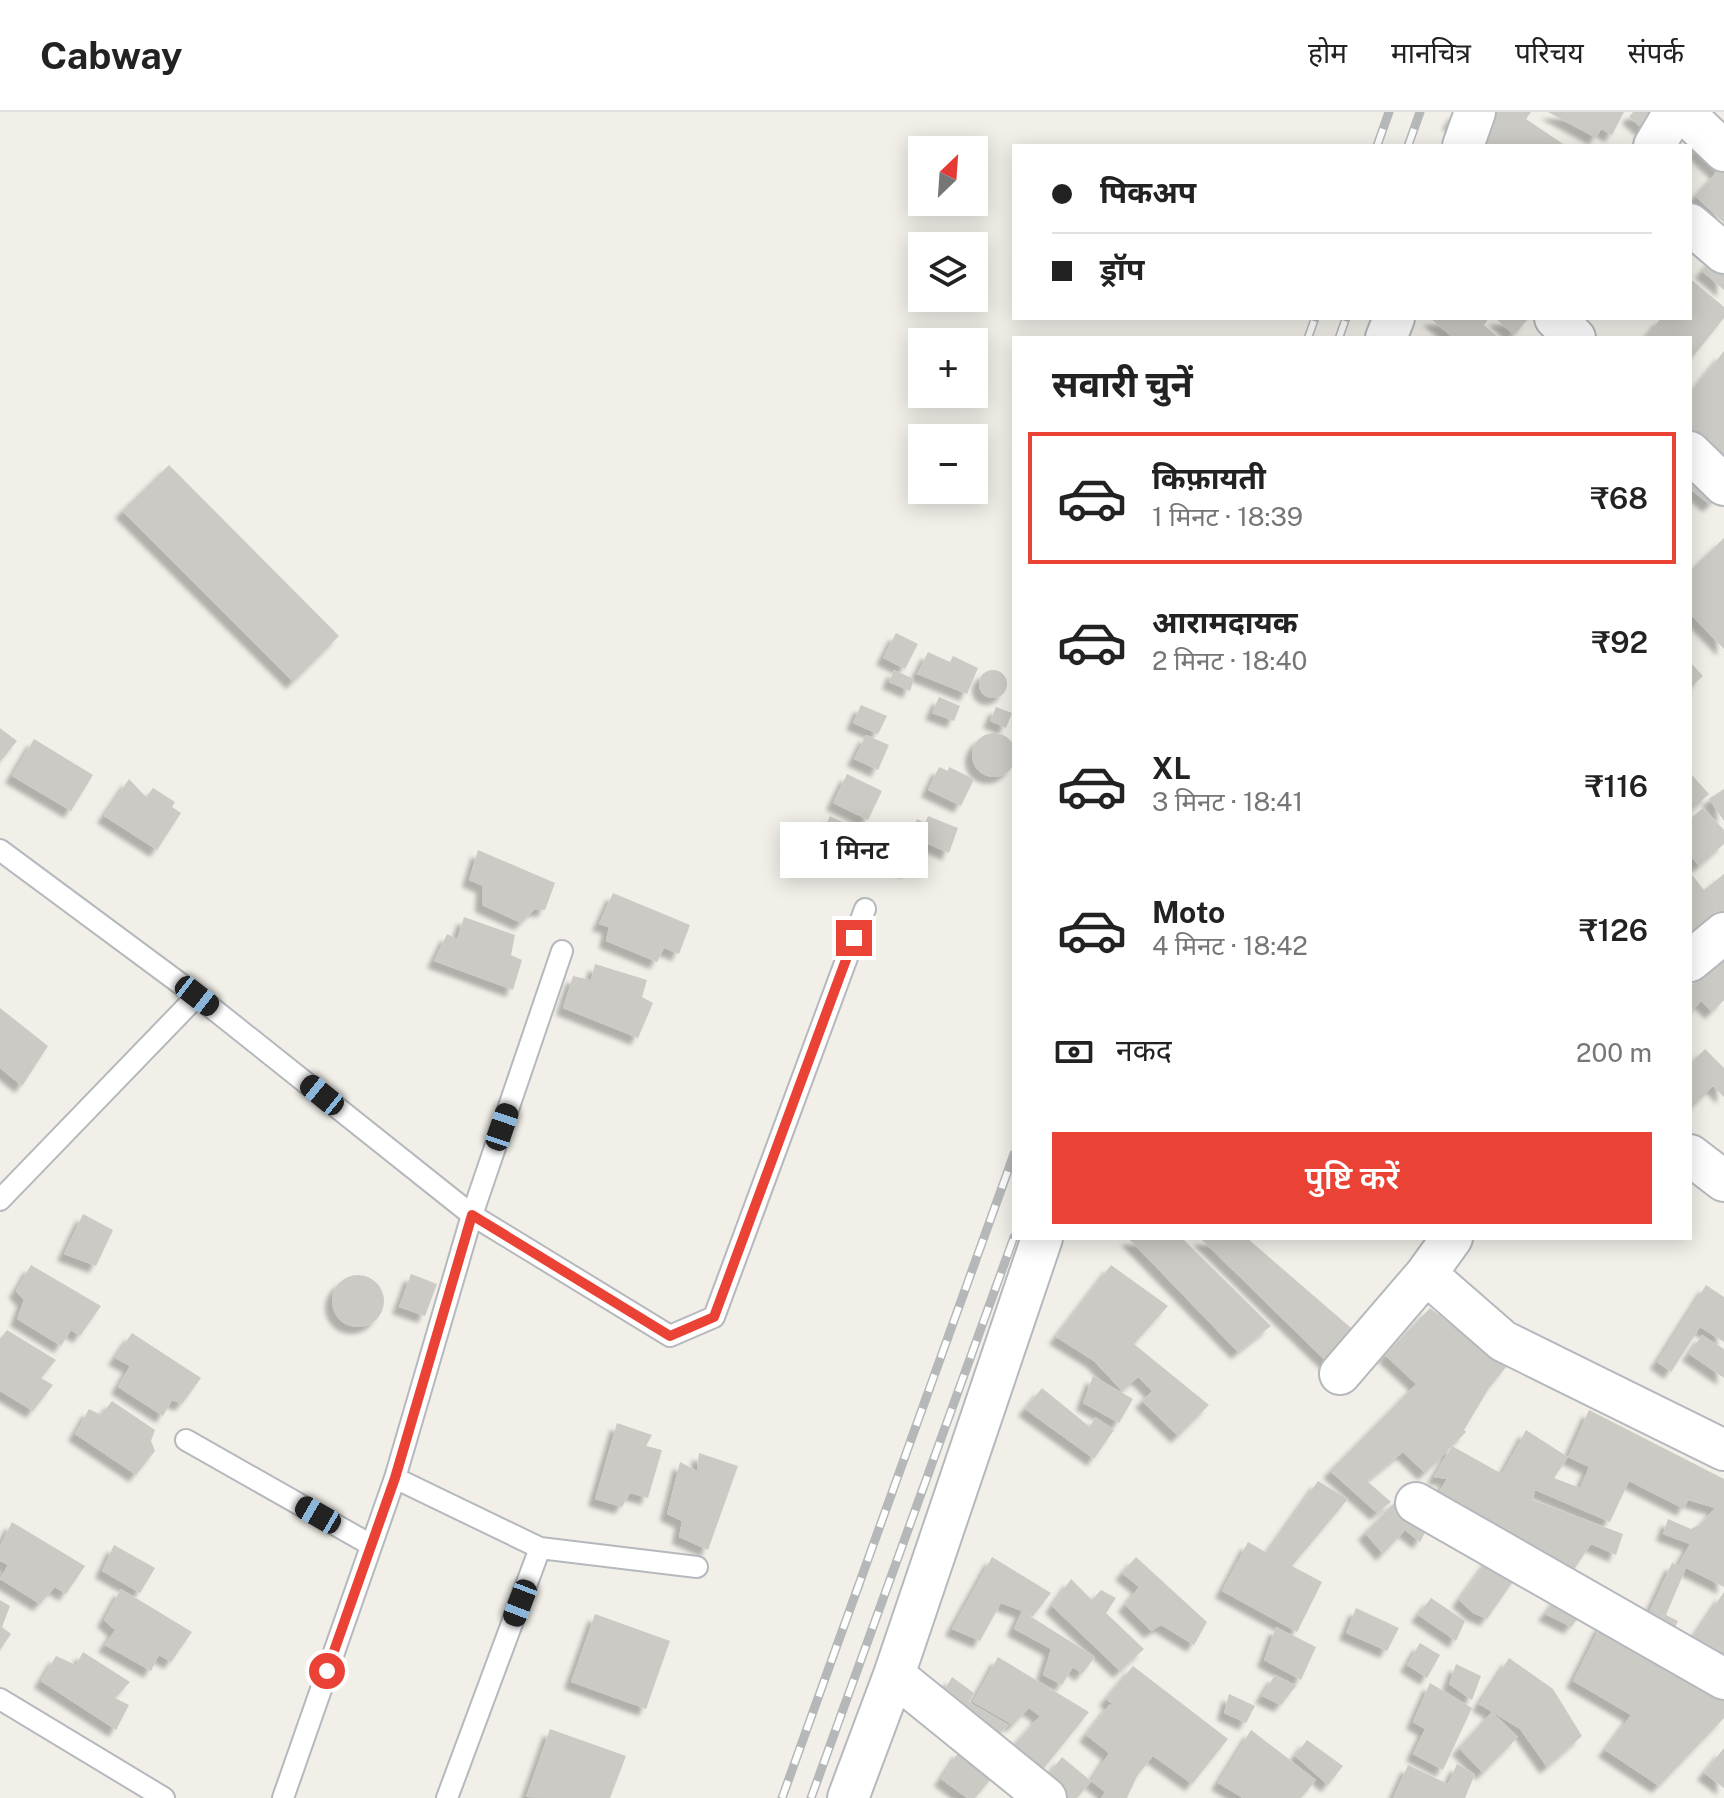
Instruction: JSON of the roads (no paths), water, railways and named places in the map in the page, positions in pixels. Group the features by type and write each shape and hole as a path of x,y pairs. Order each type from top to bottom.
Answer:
{"street":[{"path":"1464,144 1475,112"},
{"path":"1655,144 1674,112"},
{"path":"1683,112 1724,151"},
{"path":"1692,226 1724,253"},
{"path":"1557,320 1573,336"},
{"path":"1692,454 1724,485"},
{"path":"1692,1157 1724,1181"},
{"path":"848,1798 894,1675 1041,1240"},
{"path":"1340,1374 1426,1274 1451,1240"},
{"path":"1426,1274 1503,1341 1724,1450"},
{"path":"1416,1503 1724,1679"},
{"path":"894,1675 1046,1798"}],"lane":[{"path":"0,850 197,996 472,1215 670,1336 714,1317 865,909"},
{"path":"283,1798 395,1478 472,1215 562,951"},
{"path":"0,1200 197,996"},
{"path":"186,1440 371,1545"},
{"path":"395,1478 540,1548 697,1567"},
{"path":"447,1798 540,1548"},
{"path":"0,1699 164,1798"}],"railway":[{"path":"1378,144 1389,112"},
{"path":"1409,144 1420,112"},
{"path":"1309,336 1314,320"},
{"path":"1340,336 1345,320"},
{"path":"782,1798 1012,1160"},
{"path":"811,1798 1013,1240"}]}
